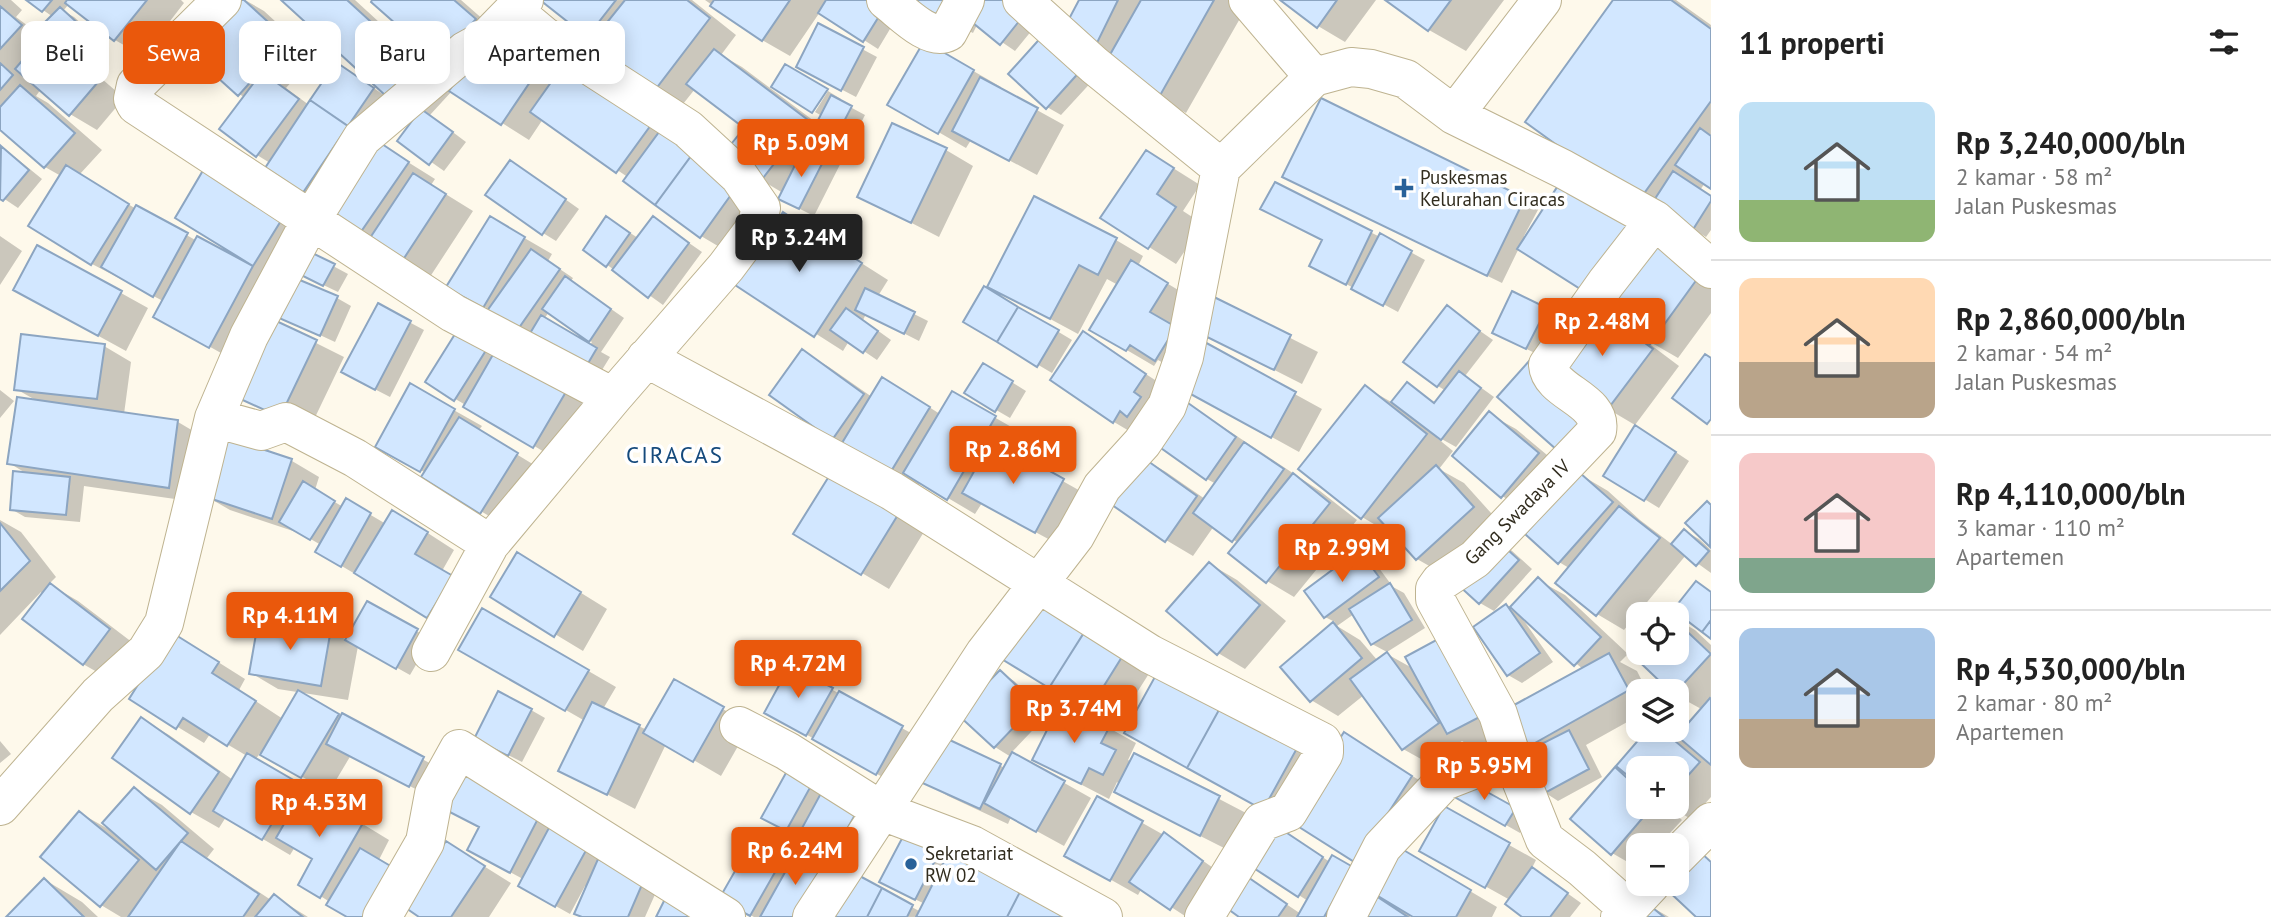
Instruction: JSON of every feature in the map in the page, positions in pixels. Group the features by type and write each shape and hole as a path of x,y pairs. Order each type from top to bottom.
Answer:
{"street":[{"path":"222,0 142,78 134,89 133,99 136,105 453,313 613,397"},
{"path":"886,0 927,32 935,35 948,32 965,0"},
{"path":"1022,0 1094,65 1221,168"},
{"path":"1248,0 1314,77"},
{"path":"1454,115 1542,0"},
{"path":"0,806 98,695 146,652 164,623 215,418 249,336 311,220 362,138 465,51 485,40 519,6 544,36 688,129 739,176 761,208 756,226 726,267 490,544 431,652"},
{"path":"812,917 985,653 1075,536 1102,487 1142,443 1167,406 1184,357 1221,168 1314,77 1350,67 1406,79 1454,115 1563,169 1704,250"},
{"name":"Gang Swadaya IV","path":"1633,903 1545,839 1511,755 1498,714 1435,599 1435,589 1440,582 1475,559 1597,431 1594,413 1556,380 1548,371 1548,365 1655,220"},
{"path":"646,358 892,491 1150,654 1324,744 1324,753 1287,813 1262,822 1204,917"},
{"path":"215,418 261,431 286,422 355,458 490,544"},
{"path":"739,726 787,751 882,811 972,845 1103,917"},
{"path":"382,917 425,842 434,794 459,749 726,917"},
{"path":"1346,917 1382,847 1444,781 1511,755"},
{"path":"1689,845 1711,822"}],"building":[{"path":"26,0 52,0 42,12"},
{"path":"67,0 147,0 130,21 123,21 123,30 114,41 109,37 109,21 88,21 65,3"},
{"path":"229,0 244,0 267,21 239,21 239,84 249,84 238,96 225,84 225,21 211,21"},
{"path":"281,0 347,0 370,21 355,21 355,68 341,55 341,21 304,21"},
{"path":"454,0 476,19 464,21 464,33 450,49 450,21 393,21 371,2"},
{"path":"540,0 616,0 600,21 567,21"},
{"path":"625,0 687,0 710,18 655,90 625,67 625,21 608,21"},
{"path":"714,0 790,0 762,41 710,6"},
{"path":"826,0 879,0 886,5 863,42 818,13"},
{"path":"908,0 955,0 945,19"},
{"path":"973,0 1006,0 1024,15 1000,45 962,14"},
{"path":"1079,0 1118,0 1093,51 1061,34"},
{"path":"1141,0 1214,0 1158,99 1103,67"},
{"path":"1280,0 1337,0 1317,28"},
{"path":"1385,0 1451,0 1428,31"},
{"path":"1613,0 1671,0 1711,29 1711,101 1637,203 1525,122"},
{"path":"0,6 21,26 0,49"},
{"path":"60,7 75,21 46,21"},
{"path":"818,23 864,47 841,91 796,67"},
{"path":"1045,33 1083,68 1046,109 1008,74"},
{"path":"924,41 974,70 938,134 887,105"},
{"path":"714,49 808,120 760,182 724,153 744,128 686,84"},
{"path":"21,62 21,74 15,69"},
{"path":"0,63 13,75 0,90"},
{"path":"785,64 828,89 812,113 771,87"},
{"path":"341,65 355,75 355,84 368,84 374,88 348,126 310,100 321,84 341,84"},
{"path":"464,69 464,84 529,84 501,125 449,91"},
{"path":"980,77 1038,108 1009,161 952,131"},
{"path":"32,84 96,84 69,116"},
{"path":"253,84 278,84 299,99 256,157 219,129"},
{"path":"373,84 417,84 397,106"},
{"path":"550,84 608,84 656,118 616,173 530,112"},
{"path":"20,85 75,133 44,168 0,130 0,107"},
{"path":"831,95 852,106 824,160 803,149"},
{"name":"Puskesmas Kelurahan Ciracas","path":"1321,98 1525,198 1487,276 1282,177"},
{"path":"310,100 348,126 302,194 265,168"},
{"path":"421,109 453,132 429,165 397,141"},
{"path":"892,123 947,148 911,223 857,197"},
{"path":"662,128 694,152 655,205 623,181"},
{"path":"1700,128 1711,136 1711,189 1675,165"},
{"path":"379,142 409,162 358,236 328,215"},
{"path":"1,146 29,170 3,201 0,199"},
{"path":"803,149 824,160 799,209 778,199"},
{"path":"1146,150 1174,168 1157,194 1176,207 1148,249 1100,218"},
{"path":"694,152 738,185 700,238 655,205"},
{"path":"510,160 566,199 542,235 485,195"},
{"path":"208,162 287,211 253,266 175,218"},
{"path":"66,165 129,204 91,265 28,226"},
{"path":"1673,171 1711,196 1711,201 1692,231 1651,205"},
{"path":"413,173 446,194 395,272 362,250"},
{"path":"1563,178 1638,226 1593,297 1517,249"},
{"path":"1275,182 1372,231 1346,285 1309,266 1322,240 1260,209"},
{"path":"1034,196 1117,238 1098,275 1079,265 1050,319 987,287"},
{"path":"136,205 188,233 153,297 101,267"},
{"path":"783,212 862,263 814,337 735,285"},
{"path":"490,216 525,237 483,308 446,287"},
{"path":"606,216 630,233 606,267 583,250"},
{"path":"653,216 689,243 648,298 612,270"},
{"path":"1380,233 1412,251 1383,306 1351,289"},
{"path":"197,236 253,266 209,348 153,317"},
{"path":"1654,241 1700,275 1650,344 1603,310"},
{"path":"37,245 122,291 98,336 13,290"},
{"path":"531,249 560,269 516,332 487,311"},
{"path":"308,251 335,264 323,286 297,273"},
{"path":"1131,260 1168,283 1150,312 1176,327 1155,361 1130,345 1126,351 1089,330"},
{"path":"565,276 611,309 589,342 542,309"},
{"path":"295,278 338,296 320,336 279,318"},
{"path":"984,286 1018,307 997,342 963,322"},
{"path":"865,288 915,312 904,334 855,310"},
{"path":"1512,291 1547,308 1526,349 1492,333"},
{"path":"1214,297 1291,335 1274,370 1197,332"},
{"path":"378,303 411,321 375,390 341,372"},
{"path":"1447,305 1480,331 1437,387 1403,362"},
{"path":"1018,307 1059,330 1037,367 997,342"},
{"path":"1596,307 1653,349 1607,410 1551,367"},
{"path":"846,308 878,331 863,353 830,330"},
{"path":"541,315 597,348 580,377 523,345"},
{"path":"272,319 317,340 280,417 236,397"},
{"path":"460,326 490,344 454,401 425,382"},
{"path":"1083,331 1146,374 1134,392 1141,397 1127,417 1120,411 1113,423 1050,380"},
{"path":"21,334 105,344 97,399 14,390"},
{"path":"1201,340 1296,392 1271,438 1176,386"},
{"path":"499,344 570,385 533,448 463,407"},
{"path":"802,349 864,394 832,440 769,395"},
{"path":"1705,354 1711,358 1711,419 1707,424 1672,398"},
{"path":"1530,360 1590,413 1557,450 1497,397"},
{"path":"983,363 1013,381 995,412 964,393"},
{"path":"1459,371 1481,388 1441,440 1391,402 1407,382 1434,403"},
{"path":"882,377 930,407 890,473 842,443"},
{"path":"410,383 455,409 420,472 375,447"},
{"path":"1365,385 1427,434 1361,519 1298,469"},
{"path":"952,391 996,416 947,500 903,473"},
{"path":"17,397 178,420 169,488 7,464"},
{"path":"1181,398 1236,437 1206,480 1151,441"},
{"path":"1489,411 1539,453 1501,498 1452,456"},
{"path":"459,417 518,453 480,514 421,477"},
{"path":"1635,425 1676,452 1644,501 1603,476"},
{"path":"220,435 292,459 272,519 200,495"},
{"path":"992,439 1064,479 1035,533 962,493"},
{"path":"1244,442 1284,469 1232,542 1193,513"},
{"path":"1138,454 1197,496 1165,542 1105,500"},
{"path":"836,465 904,505 861,575 793,534"},
{"path":"1436,465 1474,507 1416,560 1378,518"},
{"path":"13,471 70,477 66,515 10,510"},
{"path":"1293,473 1330,503 1266,583 1228,553"},
{"path":"1580,473 1613,502 1558,564 1525,534"},
{"path":"303,481 335,501 310,540 279,522"},
{"path":"346,498 371,513 341,567 315,552"},
{"path":"1707,501 1711,505 1710,547 1685,523"},
{"path":"1619,506 1660,538 1596,616 1555,583"},
{"path":"392,510 428,532 415,554 453,576 427,618 354,573"},
{"path":"0,523 30,561 0,591"},
{"path":"1684,529 1709,551 1696,566 1671,544"},
{"path":"1497,540 1519,560 1479,604 1457,584"},
{"path":"1359,550 1379,577 1324,618 1304,591"},
{"path":"517,552 581,592 554,637 490,597"},
{"path":"1209,562 1260,605 1217,655 1166,611"},
{"path":"1538,577 1601,637 1574,666 1510,607"},
{"path":"1696,581 1711,592 1711,620 1702,632 1689,622 1689,602 1679,602"},
{"path":"50,583 110,629 83,665 22,619"},
{"path":"1390,583 1412,620 1371,645 1349,609"},
{"path":"1044,590 1092,620 1049,688 1000,658"},
{"path":"367,601 418,629 396,669 345,640"},
{"path":"1506,604 1540,653 1507,676 1473,627"},
{"path":"482,608 589,670 565,711 458,650"},
{"path":"259,617 331,629 321,686 249,674"},
{"path":"1092,620 1130,644 1087,713 1049,688"},
{"path":"1711,620 1711,639 1702,632"},
{"path":"1333,622 1362,658 1310,702 1280,667"},
{"path":"171,632 219,662 212,673 256,701 227,746 183,718 176,729 129,699"},
{"path":"1451,632 1493,710 1447,734 1405,657"},
{"path":"1689,633 1711,654 1688,679 1657,679 1643,665 1689,665"},
{"path":"1387,652 1439,723 1402,750 1350,679"},
{"path":"1609,653 1626,684 1626,692 1526,748 1505,710"},
{"path":"1162,664 1225,699 1187,768 1124,733"},
{"path":"790,665 833,688 806,736 764,713"},
{"path":"1000,670 1036,704 994,748 957,714"},
{"path":"674,679 724,707 693,762 643,733"},
{"path":"298,690 339,714 301,778 260,755"},
{"path":"498,691 532,709 508,756 474,739"},
{"path":"839,691 903,726 876,775 812,739"},
{"path":"1710,698 1711,765 1684,742 1689,742 1689,722"},
{"path":"1225,699 1301,741 1263,810 1187,768"},
{"path":"592,702 640,725 607,795 558,771"},
{"path":"1061,702 1110,726 1101,743 1116,750 1103,775 1089,768 1081,784 1032,760"},
{"path":"342,713 424,757 409,787 326,744"},
{"path":"141,717 219,772 190,814 112,758"},
{"path":"1569,730 1589,769 1543,794 1522,754"},
{"path":"1344,732 1412,776 1356,863 1288,820"},
{"path":"939,735 1001,764 980,809 918,781"},
{"path":"1637,742 1676,742 1700,762 1689,774 1689,756 1626,756 1626,774 1616,766"},
{"path":"1012,752 1065,781 1036,832 984,803"},
{"path":"247,753 297,782 262,840 213,811"},
{"path":"1134,753 1220,796 1200,836 1114,792"},
{"path":"792,762 817,775 786,831 761,818"},
{"path":"458,765 543,809 510,873 467,850 479,827 438,806"},
{"path":"1615,767 1626,777 1626,819 1642,819 1630,833 1626,833 1626,837 1611,855 1570,819"},
{"path":"1462,778 1516,808 1505,826 1453,796"},
{"path":"826,784 861,804 830,860 795,841"},
{"path":"134,787 188,833 156,870 102,823"},
{"path":"304,789 363,823 320,898 298,885 312,859 276,838"},
{"path":"1097,796 1143,821 1110,881 1064,856"},
{"path":"1444,806 1510,843 1485,888 1419,851"},
{"path":"79,811 139,860 100,907 40,857"},
{"path":"1272,823 1323,857 1298,897 1246,863"},
{"path":"551,824 589,845 555,907 518,886"},
{"path":"759,829 790,846 750,916 719,899"},
{"name":"Sekretariat RW 02","path":"907,829 943,845 915,900 879,882"},
{"path":"1164,832 1203,861 1170,910 1129,882"},
{"path":"181,841 259,894 243,917 128,917"},
{"path":"446,841 485,866 451,917 419,917 403,906"},
{"path":"1390,842 1471,890 1456,917 1413,917 1363,887"},
{"path":"360,848 399,871 371,917 347,917 326,905"},
{"path":"798,849 826,865 797,917 760,917"},
{"path":"1698,850 1711,862 1711,917 1696,917 1674,896 1689,896 1689,859"},
{"path":"948,854 1022,888 1007,917 916,917"},
{"path":"1332,855 1353,867 1324,917 1297,917"},
{"path":"598,859 644,880 628,917 582,917 574,914"},
{"path":"1532,867 1568,893 1550,917 1522,917 1505,904"},
{"path":"1239,871 1287,904 1278,917 1239,917 1217,901"},
{"path":"856,874 882,888 867,917 834,917"},
{"path":"44,878 84,917 6,917"},
{"path":"882,888 913,905 907,917 867,917"},
{"path":"1022,888 1081,917 1007,917"},
{"path":"668,893 710,917 656,917"},
{"path":"274,894 303,917 255,917"},
{"path":"1373,894 1408,917 1358,917"},
{"path":"1643,900 1664,917 1629,917"}],"place":[{"name":"Puskesmas Kelurahan Ciracas","path":"1404,188"},
{"name":"Sekretariat RW 02","path":"911,864"}],"district":[{"name":"CIRACAS","path":"675,455"}]}
